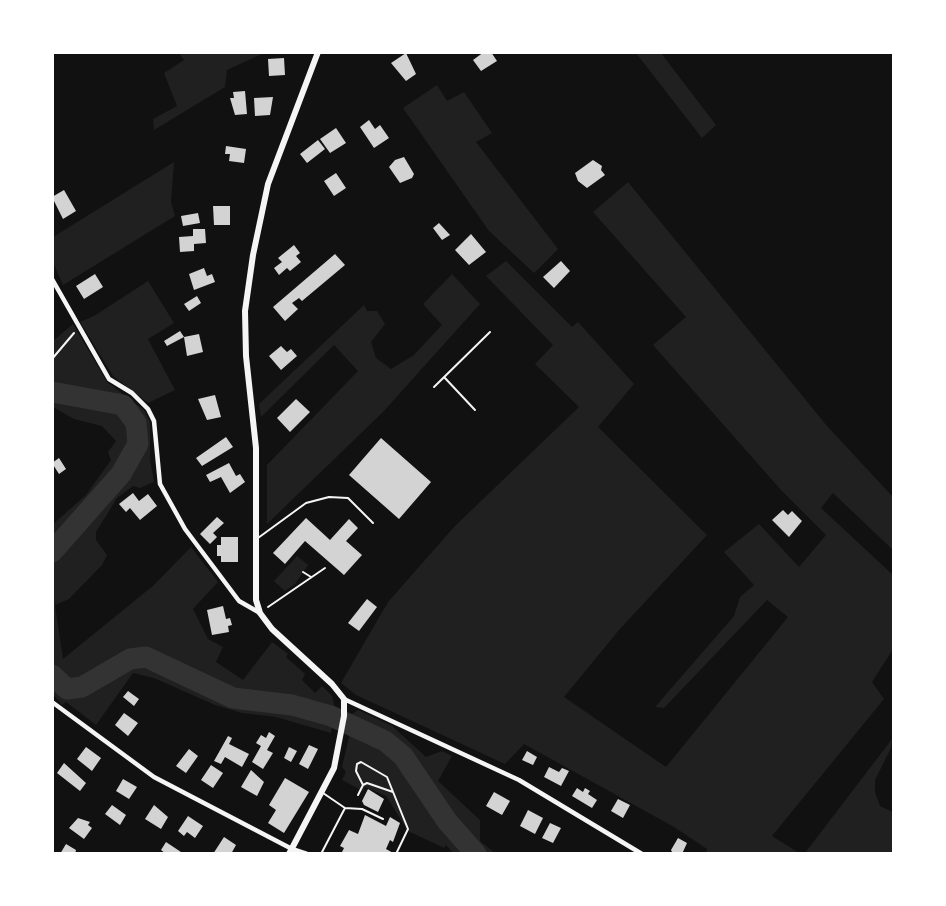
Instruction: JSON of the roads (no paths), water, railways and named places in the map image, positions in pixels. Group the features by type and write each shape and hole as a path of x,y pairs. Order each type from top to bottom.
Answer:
{"street":[{"path":"318,52 268,184 253,255 245,311 246,356 256,448 255,588 263,611 272,629 332,684 344,699 519,780 642,854"},
{"path":"52,279 110,379 132,393 148,409 154,421 160,484 185,529 239,601 263,611"},
{"path":"291,851 334,768 344,716 344,699"},
{"path":"52,702 154,777 291,851 307,854"}],"lane":[{"path":"256,540 306,503 329,497 348,498 373,523"},
{"path":"322,792 345,808 362,810 383,819"},
{"path":"321,854 345,808"}],"waterway":[{"path":"52,392 123,405 136,423 138,444 121,474 52,552"},
{"path":"52,675 67,689 82,687 130,659 146,657 233,698 292,705 331,716 385,741 403,756 447,821 476,854"}]}
